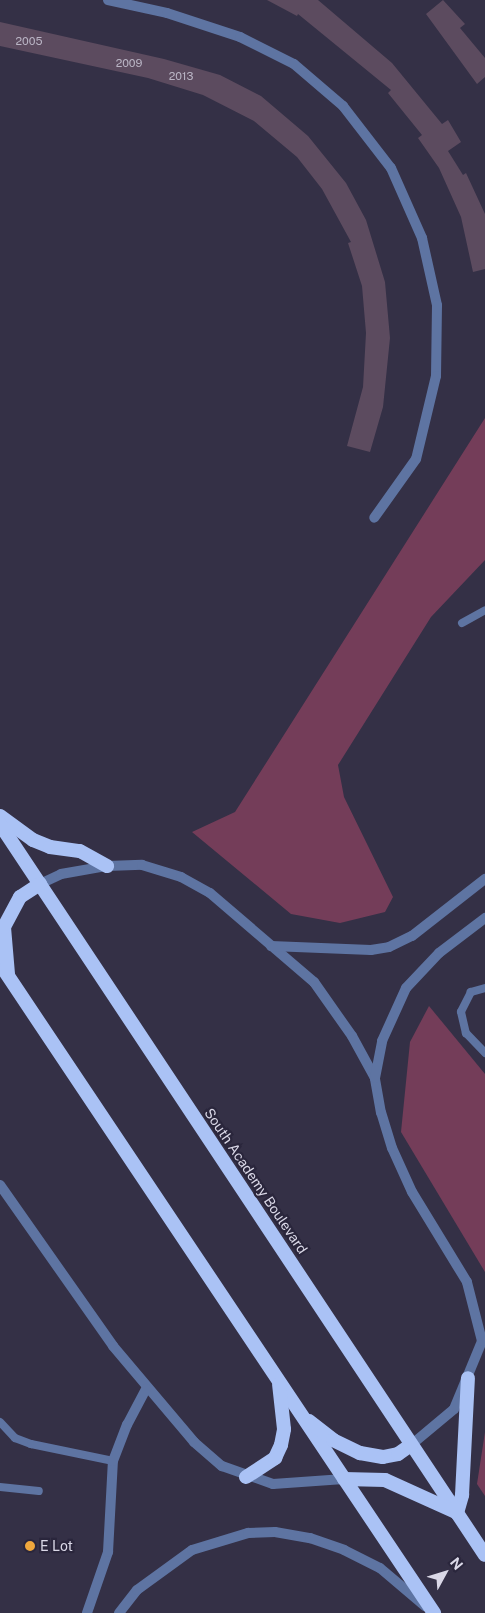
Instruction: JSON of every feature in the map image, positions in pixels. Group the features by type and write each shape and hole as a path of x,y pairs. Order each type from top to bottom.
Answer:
{"highway":[{"path":"0,816 33,840 80,851 107,866"},
{"name":"South Academy Boulevard","path":"0,824 485,1555"},
{"path":"9,977 4,927 20,896 40,884"},
{"path":"0,964 434,1613"},
{"path":"344,1480 385,1480 457,1513 462,1495 468,1378"},
{"path":"246,1477 275,1458 281,1445 284,1429 278,1381"},
{"path":"300,1415 333,1440 360,1453 383,1458 398,1454 412,1446"}],"street":[{"path":"108,0 167,13 240,37 294,64 343,106 392,168 422,238 437,304 436,376 416,459 394,493 374,518"},
{"path":"40,884 61,874 107,866 142,865 181,878 210,892 314,982 352,1036 375,1078 381,1113 392,1148 412,1192 468,1282 482,1341 454,1409 412,1446"},
{"path":"271,946 371,950 389,946 412,936 485,879"},
{"path":"375,1078 382,1041 406,988 439,953 485,918"},
{"path":"0,1185 78,1299 146,1389 194,1442 222,1466 246,1477 273,1484 291,1485 344,1480"},
{"path":"86,1613 108,1552 114,1461 127,1425 146,1389"},
{"path":"119,1613 138,1590 192,1550 248,1533 275,1532 310,1538 344,1550 380,1568 434,1613"}],"lane":[{"path":"462,623 485,610"},
{"path":"485,988 471,992 460,1012 466,1033 485,1053"},
{"path":"0,1422 15,1438 31,1444 114,1461"},
{"path":"0,1487 39,1491"}],"shaded area":[{"path":"485,418 485,560 431,617 338,765 344,797 393,897 385,912 340,923 291,914 192,832 235,812"},
{"path":"429,1006 485,1074 485,1272 401,1132 410,1042"},
{"path":"485,1432 485,1496 477,1484"}],"building":[{"path":"267,0 318,0 392,63 442,124 448,120 461,142 448,151 463,175 466,173 485,214 485,269 473,272 461,217 439,168 418,138 422,135 388,93 391,90 298,14 297,16"},
{"path":"443,0 465,24 460,28 485,58 485,77 477,84 426,14"},
{"path":"0,22 164,59 220,75 261,96 308,136 346,183 366,220 385,282 390,338 383,407 370,452 347,446 363,387 366,333 362,286 348,243 351,242 322,189 297,157 254,121 203,95 148,78 0,46"}],"place":[{"name":"E Lot","path":"30,1546"}]}
